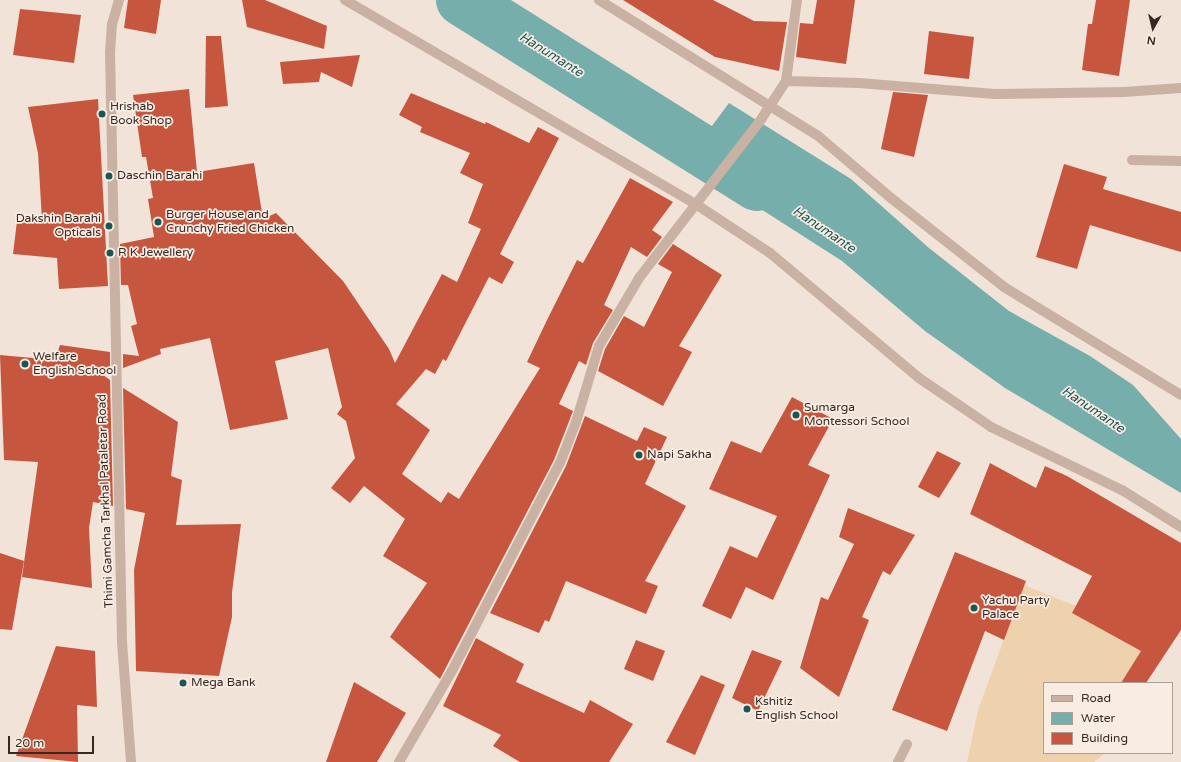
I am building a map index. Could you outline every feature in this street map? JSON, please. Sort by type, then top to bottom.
[{"type":"street","name":"Thimi Gamcha Tarkhal Pataletar Road","points":[[119,0],[112,24],[110,60],[122,634],[131,762]]},
{"type":"street","points":[[345,0],[694,204],[770,253],[919,378],[991,427],[1122,490],[1181,527]]},
{"type":"street","points":[[599,0],[770,103],[817,134],[891,198],[1004,287],[1181,395]]},
{"type":"street","points":[[399,762],[452,671],[560,463],[576,422],[599,346],[639,278],[694,204],[710,186],[762,118],[770,103],[786,81],[797,0]]},
{"type":"street","points":[[786,81],[859,83],[995,94],[1124,92],[1181,88]]},
{"type":"street","points":[[1132,160],[1181,161]]},
{"type":"street","points":[[898,762],[907,744]]},
{"type":"sand","points":[[1024,585],[1076,606],[1073,613],[1119,639],[1143,648],[1144,682],[1043,682],[1043,754],[1104,754],[1094,762],[967,762],[978,710]]},
{"type":"water","points":[[729,103],[851,179],[929,248],[1009,311],[1090,356],[1133,385],[1181,439],[1181,493],[1005,388],[925,331],[842,261],[686,161]]},
{"type":"building","points":[[128,0],[161,0],[156,34],[124,28]]},
{"type":"building","points":[[242,0],[265,0],[327,26],[324,49],[247,27]]},
{"type":"building","points":[[623,0],[713,0],[754,21],[787,22],[779,71],[715,57]]},
{"type":"building","points":[[817,0],[855,0],[846,64],[796,57],[800,23],[813,24]]},
{"type":"building","points":[[1096,0],[1130,0],[1119,76],[1082,70],[1088,24],[1092,24]]},
{"type":"building","points":[[20,9],[81,15],[74,63],[13,55]]},
{"type":"building","points":[[929,31],[974,37],[969,79],[924,74]]},
{"type":"building","points":[[206,36],[221,36],[228,106],[205,108]]},
{"type":"building","points":[[360,55],[352,87],[321,72],[319,82],[283,84],[280,62]]},
{"type":"building","points":[[189,89],[197,172],[254,163],[263,219],[276,213],[343,281],[389,349],[395,363],[442,274],[457,282],[481,229],[468,223],[483,184],[460,173],[470,153],[420,132],[422,127],[399,115],[411,93],[485,124],[486,122],[529,143],[538,127],[559,138],[500,254],[514,262],[502,284],[489,277],[446,361],[443,359],[435,374],[426,369],[396,404],[430,430],[402,474],[441,503],[448,492],[459,499],[540,368],[527,362],[577,260],[583,263],[630,178],[673,202],[652,230],[662,237],[647,257],[631,247],[604,305],[613,310],[593,343],[586,365],[579,361],[559,404],[573,411],[554,460],[440,679],[390,637],[427,583],[383,556],[405,519],[364,486],[350,503],[331,488],[355,458],[346,421],[337,414],[342,407],[328,348],[275,361],[288,419],[230,430],[210,338],[160,349],[161,354],[123,368],[123,354],[139,356],[131,326],[137,324],[128,285],[121,285],[120,244],[154,237],[148,199],[153,198],[146,157],[142,157],[133,95]]},
{"type":"building","points":[[893,92],[928,95],[914,157],[881,149]]},
{"type":"building","points":[[98,99],[108,286],[59,289],[57,258],[13,254],[17,221],[42,220],[38,153],[28,107]]},
{"type":"building","points":[[1064,164],[1107,177],[1103,189],[1181,212],[1181,252],[1090,225],[1077,269],[1036,257]]},
{"type":"building","points":[[673,244],[722,275],[679,346],[692,352],[663,406],[598,371],[605,349],[624,316],[644,327],[672,272],[658,264]]},
{"type":"building","points":[[60,345],[110,352],[110,373],[103,375],[110,380],[113,506],[93,502],[89,528],[92,588],[22,577],[38,462],[4,460],[0,355],[55,360]]},
{"type":"building","points":[[123,388],[178,422],[171,476],[182,480],[176,525],[241,524],[232,592],[232,617],[219,676],[136,671],[134,570],[145,513],[126,509]]},
{"type":"building","points":[[792,397],[833,419],[808,465],[830,475],[773,600],[746,587],[731,619],[702,606],[730,546],[757,558],[777,516],[709,489],[731,441],[761,453]]},
{"type":"building","points":[[585,416],[637,441],[644,427],[667,437],[645,484],[686,506],[645,581],[658,586],[646,614],[566,581],[549,622],[545,620],[539,633],[490,613],[566,466]]},
{"type":"building","points":[[937,451],[961,463],[939,498],[918,487]]},
{"type":"building","points":[[990,463],[1036,488],[1045,466],[1067,476],[1181,543],[1181,630],[1147,682],[1122,682],[1141,651],[1072,613],[1092,576],[970,514]]},
{"type":"building","points":[[848,508],[915,535],[890,575],[883,571],[862,617],[869,620],[839,697],[800,668],[821,597],[828,600],[854,544],[839,537]]},
{"type":"building","name":"Yachu Party Palace","points":[[955,552],[1026,581],[1004,640],[985,631],[947,731],[892,710]]},
{"type":"building","points":[[0,553],[24,561],[12,630],[0,629]]},
{"type":"building","points":[[476,638],[524,664],[516,682],[584,713],[590,700],[633,724],[609,762],[520,762],[493,746],[501,735],[443,706]]},
{"type":"building","points":[[636,640],[665,651],[653,681],[624,669]]},
{"type":"building","points":[[56,646],[95,651],[97,707],[77,705],[78,762],[16,756]]},
{"type":"building","points":[[752,650],[782,661],[758,711],[732,698]]},
{"type":"building","points":[[701,675],[725,685],[695,755],[666,742]]},
{"type":"building","points":[[354,682],[406,713],[377,762],[326,762]]},
{"type":"waterway","name":"Hanumante","points":[[462,0],[757,185]]},
{"type":"place","name":"Hrishab Book Shop","points":[[102,114]]},
{"type":"place","name":"Daschin Barahi","points":[[109,176]]},
{"type":"place","name":"Burger House and Crunchy Fried Chicken","points":[[158,222]]},
{"type":"place","name":"Dakshin Barahi Opticals","points":[[109,226]]},
{"type":"place","name":"R K Jewellery","points":[[110,253]]},
{"type":"place","name":"Welfare English School","points":[[25,364]]},
{"type":"place","name":"Sumarga Montessori School","points":[[796,415]]},
{"type":"place","name":"Napi Sakha","points":[[639,455]]},
{"type":"place","name":"Yachu Party Palace","points":[[974,608]]},
{"type":"place","name":"Mega Bank","points":[[183,683]]},
{"type":"place","name":"Kshitiz English School","points":[[747,709]]}]
